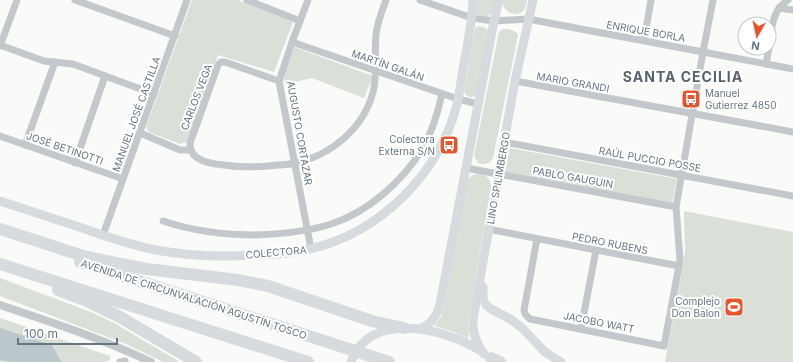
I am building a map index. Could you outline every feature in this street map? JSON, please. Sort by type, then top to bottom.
[{"type":"highway","points":[[0,229],[80,255],[113,263],[147,269],[238,280],[268,286],[372,321],[404,328]]},
{"type":"highway","name":"AVENIDA DE CIRCUNVALACIÓN AGUSTÍN TOSCO","points":[[0,237],[389,362]]},
{"type":"highway","points":[[0,264],[308,362]]},
{"type":"highway","points":[[0,271],[58,290],[98,306],[131,323],[196,362]]},
{"type":"main road","name":"COLECTORA","points":[[0,200],[103,236],[156,250],[177,253],[218,256],[283,254],[311,249],[338,240],[362,229],[384,214],[403,198],[422,176],[438,152],[456,109],[472,18],[473,0]]},
{"type":"main road","points":[[419,329],[423,328],[430,322],[438,310],[499,0]]},
{"type":"main road","name":"LINO SPILIMBERGO","points":[[492,359],[479,348],[473,334],[473,327],[488,229],[515,81],[533,0]]},
{"type":"main road","points":[[484,258],[483,299],[486,305],[491,310],[512,320],[545,352],[561,362]]},
{"type":"main road","points":[[351,362],[358,349],[370,337],[383,331],[404,328],[419,329],[450,337],[471,346],[492,359]]},
{"type":"street","points":[[17,0],[0,46],[44,61],[73,64],[154,94]]},
{"type":"street","points":[[75,0],[174,36]]},
{"type":"street","name":"MANUEL JOSÉ CASTILLA","points":[[103,236],[187,0]]},
{"type":"street","points":[[247,0],[300,21]]},
{"type":"street","name":"AUGUSTO CORTAZAR","points":[[308,0],[292,42],[280,81],[311,249]]},
{"type":"street","points":[[140,133],[180,150],[190,150],[195,156],[202,160],[227,166],[256,167],[295,163],[311,158],[328,150],[350,132],[361,120],[367,109],[373,93],[376,71],[376,35],[379,20],[386,0]]},
{"type":"street","name":"ENRIQUE BORLA","points":[[420,0],[472,18],[494,21],[528,19],[644,40],[793,70]]},
{"type":"street","points":[[644,40],[651,0]]},
{"type":"street","points":[[679,266],[680,260],[676,206],[713,0]]},
{"type":"street","points":[[775,16],[780,8],[788,0]]},
{"type":"street","points":[[780,8],[793,10]]},
{"type":"street","name":"MARTÍN GALÁN","points":[[292,42],[442,94],[478,104]]},
{"type":"street","points":[[766,64],[767,56]]},
{"type":"street","points":[[25,145],[55,62]]},
{"type":"street","name":"CARLOS VEGA","points":[[190,150],[190,143],[218,65],[221,62],[225,62],[280,81]]},
{"type":"street","points":[[75,162],[105,76]]},
{"type":"street","name":"MARIO GRANDI","points":[[515,81],[793,132]]},
{"type":"street","points":[[163,221],[176,226],[200,231],[245,235],[273,234],[308,230],[327,226],[347,218],[385,193],[412,164],[423,147],[431,130],[442,94]]},
{"type":"street","name":"JOSÉ BETINOTTI","points":[[0,136],[123,180]]},
{"type":"street","name":"RAÚL PUCCIO POSSE","points":[[504,142],[793,196]]},
{"type":"street","name":"PABLO GAUGUIN","points":[[466,168],[676,206]]},
{"type":"street","name":"PEDRO RUBENS","points":[[488,229],[679,266]]},
{"type":"street","name":"JACOBO WATT","points":[[537,239],[524,310],[525,314],[530,319],[664,346],[679,266]]},
{"type":"street","points":[[581,329],[596,250]]},
{"type":"street","points":[[0,305],[86,334],[151,362]]},
{"type":"shaded area","points":[[192,0],[238,0],[293,22],[274,72],[218,55],[187,142],[180,144],[149,132],[146,127]]},
{"type":"shaded area","points":[[475,0],[496,0],[492,13],[487,17],[476,14]]},
{"type":"shaded area","points":[[503,0],[527,0],[526,6],[521,13],[513,14],[504,7]]},
{"type":"shaded area","points":[[479,26],[486,28],[488,31],[476,95],[471,97],[464,92],[475,28]]},
{"type":"shaded area","points":[[502,29],[509,29],[516,32],[518,35],[493,158],[488,163],[480,164],[474,156],[499,32]]},
{"type":"shaded area","points":[[294,47],[373,76],[364,98],[312,78],[285,84],[283,76]]},
{"type":"shaded area","points":[[510,148],[677,179],[672,203],[505,172]]},
{"type":"shaded area","points":[[477,174],[487,177],[490,181],[491,187],[468,321],[469,334],[467,338],[434,326],[441,317],[444,307],[467,183],[471,177]]},
{"type":"shaded area","name":"Complejo Don Balon","points":[[684,211],[793,232],[793,362],[665,362],[685,253]]},
{"type":"shaded area","points":[[0,278],[91,312],[114,323],[180,362],[163,362],[126,344],[0,296]]},
{"type":"shaded area","points":[[0,318],[110,356],[110,360],[105,362],[0,362]]},
{"type":"shaded area","points":[[0,328],[52,345],[61,362],[12,362],[0,360]]},
{"type":"place","name":"Manuel Gutierrez 4850","points":[[691,99]]},
{"type":"place","name":"Colectora Externa S/N","points":[[449,145]]},
{"type":"place","name":"Complejo Don Balon","points":[[734,307]]},
{"type":"district","name":"SANTA CECILIA","points":[[683,76]]}]
